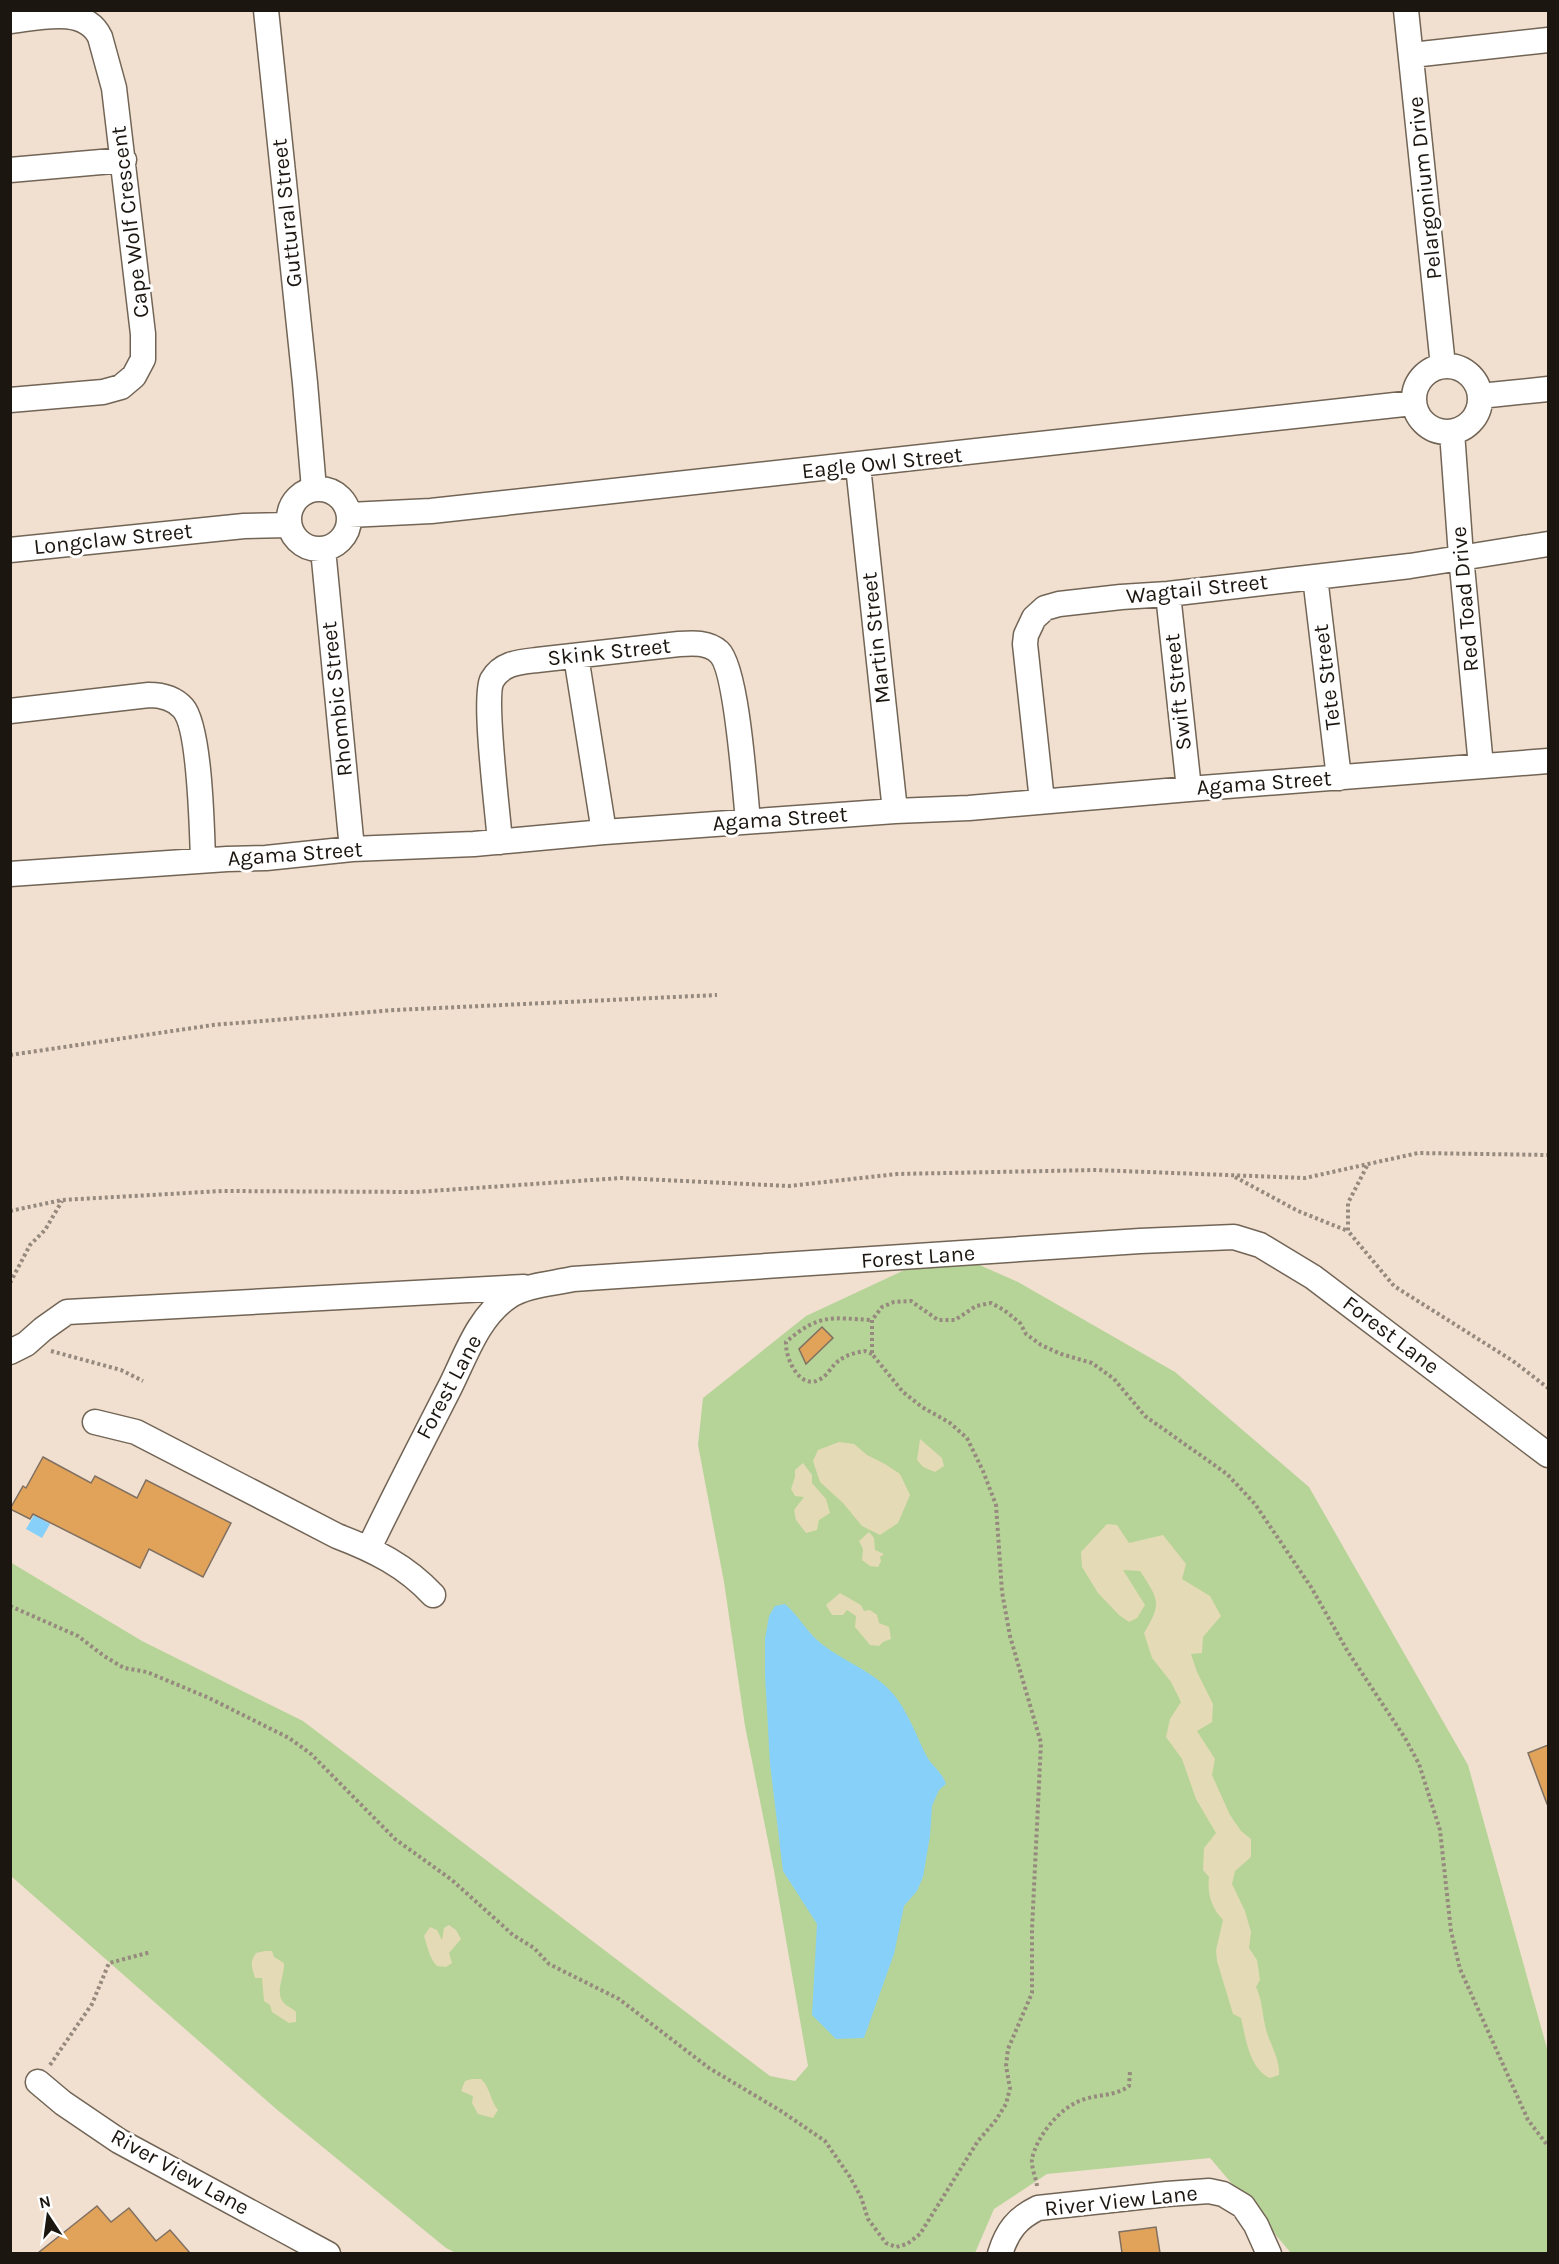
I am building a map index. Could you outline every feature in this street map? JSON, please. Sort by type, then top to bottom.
[{"type":"street","name":"Guttural Street","points":[[266,10],[314,489]]},
{"type":"street","name":"Pelargonium Drive","points":[[1406,10],[1443,366]]},
{"type":"street","name":"Cape Wolf Crescent","points":[[10,21],[63,16],[84,21],[98,32],[114,88],[143,334],[143,359],[134,376],[122,387],[103,392],[10,399]]},
{"type":"street","points":[[1412,55],[1548,40]]},
{"type":"street","points":[[10,170],[124,160]]},
{"type":"street","points":[[1443,366],[1460,369],[1474,380],[1480,396],[1479,408],[1473,420],[1464,428],[1452,432],[1434,430],[1420,420],[1413,403],[1414,390],[1420,379],[1430,370],[1443,366]]},
{"type":"street","points":[[1480,396],[1548,389]]},
{"type":"street","name":"Eagle Owl Street","points":[[349,515],[431,511],[858,466],[1413,403]]},
{"type":"street","name":"Red Toad Drive","points":[[1452,432],[1481,766]]},
{"type":"street","name":"Martin Street","points":[[858,466],[895,811]]},
{"type":"street","points":[[314,489],[327,489],[337,494],[344,502],[349,515],[348,529],[338,542],[323,549],[306,547],[295,538],[288,525],[290,507],[301,494],[314,489]]},
{"type":"street","name":"Longclaw Street","points":[[10,550],[216,529],[288,525]]},
{"type":"street","name":"Wagtail Street","points":[[1042,801],[1025,644],[1026,634],[1034,618],[1045,608],[1059,604],[1410,566],[1461,556],[1548,544]]},
{"type":"street","name":"Rhombic Street","points":[[323,549],[352,849]]},
{"type":"street","name":"Tete Street","points":[[1315,577],[1339,778]]},
{"type":"street","name":"Swift Street","points":[[1168,594],[1188,789]]},
{"type":"street","name":"Skink Street","points":[[500,842],[489,708],[491,681],[505,667],[514,663],[688,644],[702,644],[718,651],[725,660],[732,685],[748,822]]},
{"type":"street","points":[[576,656],[604,832]]},
{"type":"street","points":[[10,711],[149,695],[167,698],[182,707],[187,714],[196,756],[203,860]]},
{"type":"street","name":"Agama Street","points":[[10,874],[203,860],[284,857],[352,849],[500,842],[604,832],[895,811],[969,808],[1548,761]]},
{"type":"street","name":"Forest Lane","points":[[369,1548],[415,1453],[482,1325],[506,1298],[522,1290],[573,1280],[1140,1241],[1234,1237],[1260,1245],[1306,1272],[1369,1317],[1548,1455]]},
{"type":"street","points":[[18,1348],[67,1312],[538,1286]]},
{"type":"street","points":[[95,1422],[136,1432],[337,1536],[369,1548],[404,1568],[434,1595]]},
{"type":"street","name":"River View Lane","points":[[38,2082],[63,2103],[119,2141],[328,2253]]},
{"type":"street","name":"River View Lane","points":[[1000,2253],[1011,2228],[1027,2213],[1038,2208],[1167,2193],[1209,2191],[1222,2194],[1243,2206],[1256,2225],[1269,2253]]},
{"type":"path","points":[[10,1055],[213,1025],[395,1010],[717,996]]},
{"type":"path","points":[[10,1211],[62,1200],[222,1191],[416,1192],[621,1178],[789,1186],[897,1174],[1095,1170],[1305,1178],[1418,1153],[1548,1155]]},
{"type":"path","points":[[1348,1231],[1348,1203],[1368,1165]]},
{"type":"path","points":[[1232,1176],[1298,1211],[1348,1231],[1394,1286],[1513,1361],[1548,1388]]},
{"type":"path","points":[[10,1283],[30,1245],[45,1230],[62,1200]]},
{"type":"path","points":[[872,1354],[872,1320],[882,1307],[894,1302],[911,1301],[938,1320],[955,1320],[976,1306],[991,1303],[1020,1323],[1026,1334],[1041,1345],[1061,1354],[1092,1363],[1114,1379],[1145,1416],[1227,1474],[1255,1504],[1305,1578],[1348,1652],[1405,1738],[1419,1764],[1440,1830],[1450,1931],[1460,1969],[1528,2120],[1548,2146]]},
{"type":"path","points":[[10,1606],[78,1636],[124,1668],[147,1672],[209,1698],[289,1738],[310,1754],[395,1839],[452,1880],[513,1935],[534,1948],[549,1964],[619,1999],[709,2068],[782,2111],[825,2141],[850,2177],[877,2233],[886,2243],[896,2247],[906,2244],[920,2234],[978,2141],[1006,2104],[1010,2088],[1006,2066],[1008,2049],[1018,2021],[1026,2012],[1032,1993],[1032,1929],[1041,1743],[1010,1636],[1002,1592],[996,1505],[967,1438],[903,1392],[872,1354],[865,1351],[844,1357],[821,1379],[811,1381],[803,1378],[793,1369],[786,1352],[786,1342],[810,1324],[829,1318],[872,1320]]},
{"type":"path","points":[[18,1348],[121,1370],[143,1381]]},
{"type":"path","points":[[38,2082],[92,2004],[109,1963],[151,1952]]},
{"type":"path","points":[[1038,2208],[1032,2161],[1039,2140],[1060,2114],[1073,2103],[1087,2098],[1120,2093],[1129,2086],[1130,2071]]},
{"type":"green space","points":[[975,1263],[1018,1282],[1175,1372],[1309,1487],[1468,1765],[1548,2052],[1548,2253],[1291,2253],[1210,2158],[1047,2174],[994,2209],[975,2253],[456,2253],[446,2248],[275,2108],[11,1876],[10,1562],[142,1641],[303,1721],[770,2076],[795,2081],[808,2066],[774,1871],[745,1726],[724,1582],[698,1445],[703,1398],[806,1316],[911,1267]]},
{"type":"sand","points":[[920,1439],[942,1458],[944,1466],[935,1472],[923,1467],[917,1460]]},
{"type":"sand","points":[[839,1442],[854,1444],[867,1455],[900,1474],[910,1495],[898,1523],[880,1535],[862,1526],[843,1503],[820,1482],[813,1461],[818,1450]]},
{"type":"sand","points":[[803,1463],[812,1475],[812,1483],[826,1499],[830,1513],[819,1520],[817,1530],[806,1533],[796,1520],[794,1510],[804,1497],[795,1496],[791,1489],[795,1470]]},
{"type":"sand","points":[[1107,1524],[1117,1525],[1129,1543],[1163,1535],[1186,1564],[1182,1579],[1210,1596],[1221,1616],[1203,1637],[1202,1653],[1191,1654],[1213,1704],[1212,1722],[1197,1731],[1215,1759],[1212,1775],[1230,1815],[1241,1831],[1251,1839],[1251,1857],[1235,1871],[1232,1884],[1245,1911],[1251,1932],[1249,1948],[1257,1960],[1260,1980],[1256,1987],[1267,2031],[1278,2062],[1279,2075],[1270,2078],[1257,2067],[1253,2060],[1241,2018],[1233,2014],[1217,1961],[1216,1950],[1223,1920],[1211,1901],[1209,1877],[1203,1870],[1204,1848],[1216,1833],[1196,1799],[1182,1759],[1166,1737],[1170,1719],[1181,1702],[1171,1682],[1152,1658],[1144,1633],[1156,1608],[1154,1595],[1140,1571],[1123,1570],[1145,1605],[1137,1618],[1129,1622],[1098,1593],[1082,1567],[1081,1552]]},
{"type":"sand","points":[[869,1532],[874,1538],[875,1550],[884,1554],[880,1557],[878,1567],[870,1566],[862,1560],[863,1549],[859,1541]]},
{"type":"sand","points":[[840,1593],[861,1605],[864,1611],[870,1610],[877,1615],[879,1623],[889,1627],[891,1639],[879,1646],[870,1645],[855,1627],[856,1616],[847,1610],[843,1615],[832,1615],[826,1605]]},
{"type":"sand","points":[[449,1925],[456,1930],[461,1939],[449,1953],[452,1963],[446,1967],[437,1966],[424,1936],[430,1927],[437,1930],[442,1940],[444,1928]]},
{"type":"sand","points":[[272,1951],[274,1957],[284,1963],[280,1989],[281,1999],[296,2012],[296,2022],[289,2023],[272,2012],[270,2005],[264,2001],[262,1978],[255,1978],[252,1960],[256,1953]]},
{"type":"sand","points":[[481,2079],[486,2086],[498,2110],[493,2118],[478,2114],[472,2103],[473,2096],[461,2091],[465,2081]]},
{"type":"water","points":[[34,1515],[50,1524],[42,1538],[26,1529]]},
{"type":"water","points":[[785,1604],[823,1645],[868,1673],[896,1697],[927,1757],[942,1775],[946,1784],[939,1790],[932,1806],[923,1877],[917,1891],[904,1906],[894,1954],[864,2038],[836,2039],[812,2015],[817,1924],[783,1871],[770,1764],[765,1639],[769,1616],[775,1606]]},
{"type":"building","points":[[822,1327],[833,1338],[806,1364],[799,1349]]},
{"type":"building","points":[[43,1457],[91,1483],[95,1476],[137,1498],[146,1480],[231,1523],[203,1577],[149,1549],[140,1568],[33,1514],[30,1519],[10,1509],[23,1486],[26,1488]]},
{"type":"building","points":[[1548,1745],[1548,1804],[1547,1804],[1528,1753]]},
{"type":"building","points":[[97,2206],[111,2222],[129,2208],[156,2241],[170,2230],[190,2253],[38,2253]]},
{"type":"building","points":[[1156,2227],[1160,2253],[1122,2253],[1119,2232]]}]
